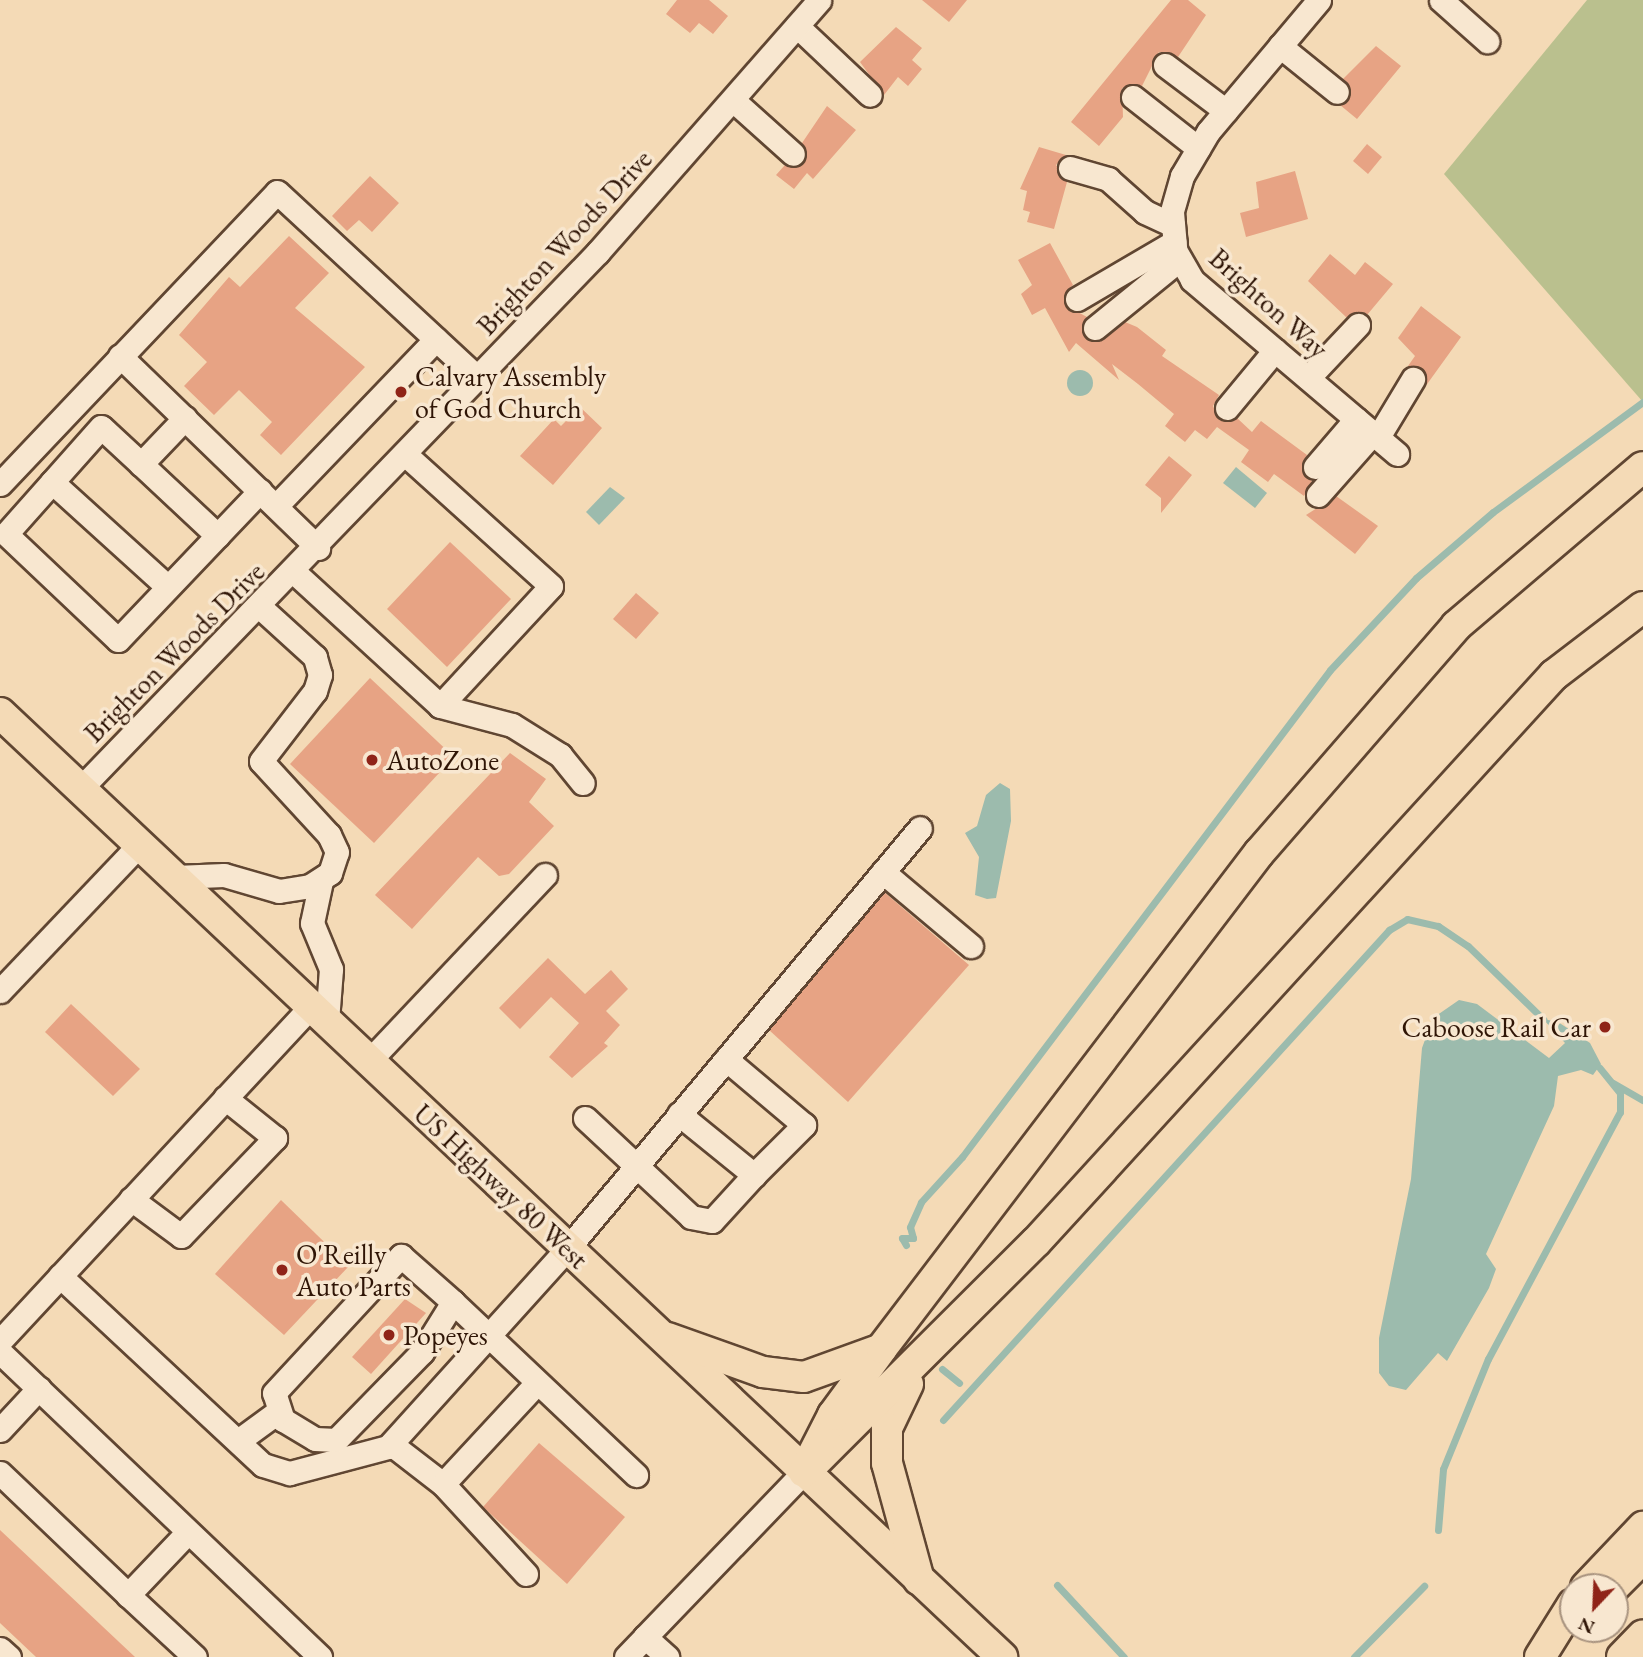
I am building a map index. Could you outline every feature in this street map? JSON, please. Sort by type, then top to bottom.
[{"type":"main road","points":[[804,1472],[833,1415],[881,1348],[1259,853],[1456,625],[1643,467]]},
{"type":"main road","points":[[804,1472],[920,1364],[1554,674],[1643,607]]},
{"type":"main road","name":"US Highway 80 West","points":[[0,713],[1002,1657]]},
{"type":"main road","points":[[658,1334],[762,1372],[804,1377],[835,1371],[881,1348]]},
{"type":"main road","points":[[919,1580],[889,1478],[886,1444],[891,1413],[920,1364]]},
{"type":"main road","points":[[1599,1573],[1643,1527]]},
{"type":"main road","points":[[1628,1573],[1643,1558]]},
{"type":"main road","points":[[1540,1657],[1559,1626]]},
{"type":"main road","points":[[1622,1657],[1643,1635]]},
{"type":"main road","points":[[1545,1657],[1559,1643]]},
{"type":"street","name":"Brighton Woods Drive","points":[[81,788],[407,456],[733,102],[819,0]]},
{"type":"street","points":[[1096,328],[1176,242],[1182,176],[1198,148],[1319,0]]},
{"type":"street","points":[[1445,1],[1487,41]]},
{"type":"street","points":[[797,26],[870,95]]},
{"type":"street","points":[[1280,46],[1337,92]]},
{"type":"street","points":[[1165,65],[1226,111]]},
{"type":"street","points":[[1133,97],[1198,148]]},
{"type":"street","points":[[733,102],[793,154]]},
{"type":"street","points":[[1070,168],[1108,179],[1176,242]]},
{"type":"street","points":[[0,484],[277,192],[479,379]]},
{"type":"street","points":[[1077,299],[1176,242]]},
{"type":"street","name":"Brighton Way","points":[[1176,242],[1192,280],[1396,454]]},
{"type":"street","points":[[1308,378],[1358,325]]},
{"type":"street","points":[[218,536],[101,427],[6,534],[118,640],[218,536],[268,499],[436,339]]},
{"type":"street","points":[[1227,408],[1275,350]]},
{"type":"street","points":[[120,356],[318,548]]},
{"type":"street","points":[[1318,495],[1413,379]]},
{"type":"street","points":[[141,464],[185,418]]},
{"type":"street","points":[[1315,467],[1369,430]]},
{"type":"street","points":[[407,456],[551,586],[440,706]]},
{"type":"street","points":[[52,482],[168,587]]},
{"type":"street","points":[[294,572],[440,706],[512,725],[560,755],[583,783]]},
{"type":"street","points":[[0,1341],[225,1098],[319,1014],[331,969],[312,923],[321,881],[337,852],[328,835],[261,761],[315,691],[320,675],[314,657],[260,607]]},
{"type":"street","points":[[60,1276],[263,1465],[290,1473],[391,1444],[567,1249],[920,828]]},
{"type":"street","points":[[0,991],[140,844]]},
{"type":"street","points":[[883,872],[971,946]]},
{"type":"street","points":[[175,877],[224,875],[279,891],[321,881]]},
{"type":"street","points":[[369,1061],[545,875]]},
{"type":"street","points":[[585,1118],[676,1208],[712,1221],[804,1125],[726,1059]]},
{"type":"street","points":[[131,1199],[181,1236],[275,1138],[225,1098]]},
{"type":"street","points":[[679,1114],[754,1175]]},
{"type":"street","points":[[453,1302],[422,1352],[336,1440],[296,1431],[279,1411],[274,1393],[401,1256],[453,1302],[636,1475]]},
{"type":"street","points":[[0,1352],[320,1657]]},
{"type":"street","points":[[443,1484],[537,1383]]},
{"type":"street","points":[[0,1430],[39,1388]]},
{"type":"street","points":[[238,1441],[279,1411]]},
{"type":"street","points":[[391,1444],[443,1484],[526,1574]]},
{"type":"street","points":[[626,1657],[804,1472]]},
{"type":"street","points":[[0,1473],[195,1657]]},
{"type":"street","points":[[128,1595],[187,1533]]},
{"type":"street","points":[[645,1637],[667,1657]]},
{"type":"street","points":[[0,1649],[9,1657]]},
{"type":"green space","points":[[1587,0],[1643,0],[1643,402],[1444,174]]},
{"type":"shaded area","points":[[1080,370],[1089,374],[1093,383],[1089,392],[1080,396],[1071,392],[1067,383],[1071,374]]},
{"type":"shaded area","points":[[1236,467],[1267,493],[1255,508],[1223,483]]},
{"type":"shaded area","points":[[610,487],[625,498],[599,525],[586,512]]},
{"type":"shaded area","points":[[1000,783],[1010,789],[1011,821],[996,898],[987,899],[975,895],[979,857],[965,833],[977,826],[986,795]]},
{"type":"shaded area","points":[[1459,1000],[1477,1004],[1549,1058],[1565,1043],[1543,1019],[1558,1022],[1590,1043],[1601,1064],[1593,1075],[1581,1070],[1558,1076],[1554,1106],[1486,1254],[1496,1269],[1489,1288],[1447,1361],[1438,1353],[1406,1390],[1389,1386],[1379,1373],[1379,1338],[1411,1179],[1422,1048],[1433,1018]]},
{"type":"building","points":[[677,0],[709,0],[728,16],[713,34],[699,23],[690,33],[666,14]]},
{"type":"building","points":[[922,0],[967,0],[949,22]]},
{"type":"building","points":[[1171,0],[1188,0],[1206,15],[1178,57],[1159,52],[1142,86],[1122,88],[1123,117],[1099,146],[1071,122]]},
{"type":"building","points":[[896,27],[922,48],[912,60],[922,69],[908,86],[898,77],[884,95],[860,62]]},
{"type":"building","points":[[1376,46],[1401,66],[1357,119],[1340,105],[1351,93],[1343,79]]},
{"type":"building","points":[[827,106],[856,130],[813,179],[807,173],[794,189],[776,175],[785,165],[804,163],[802,143]]},
{"type":"building","points":[[1367,144],[1382,157],[1368,174],[1353,161]]},
{"type":"building","points":[[1039,147],[1066,155],[1056,165],[1067,182],[1054,229],[1027,222],[1030,212],[1023,210],[1027,191],[1020,189]]},
{"type":"building","points":[[1295,171],[1308,219],[1246,237],[1240,213],[1259,208],[1256,182]]},
{"type":"building","points":[[370,176],[399,203],[372,232],[359,220],[347,231],[332,216]]},
{"type":"building","points":[[289,236],[329,273],[295,308],[365,367],[281,455],[260,435],[272,422],[239,390],[214,415],[184,386],[207,362],[179,335],[229,277],[240,287]]},
{"type":"building","points":[[1050,243],[1073,285],[1065,293],[1065,305],[1087,317],[1085,337],[1098,342],[1125,322],[1137,327],[1166,350],[1162,356],[1219,395],[1213,406],[1219,419],[1237,418],[1252,432],[1261,421],[1307,455],[1302,471],[1312,481],[1304,496],[1274,474],[1268,482],[1241,462],[1249,450],[1217,427],[1207,439],[1195,430],[1185,442],[1165,426],[1174,414],[1138,384],[1112,364],[1119,380],[1076,343],[1069,352],[1045,308],[1032,315],[1021,294],[1032,285],[1018,260]]},
{"type":"building","points":[[1330,254],[1355,275],[1365,262],[1393,284],[1367,315],[1346,317],[1308,281]]},
{"type":"building","points":[[1421,306],[1461,337],[1425,387],[1426,373],[1408,366],[1415,356],[1398,338]]},
{"type":"building","points":[[580,407],[602,428],[553,485],[520,456],[554,419],[561,426]]},
{"type":"building","points":[[1169,456],[1192,475],[1161,513],[1161,498],[1145,485]]},
{"type":"building","points":[[1336,496],[1378,526],[1355,554],[1306,515]]},
{"type":"building","points":[[450,542],[511,599],[447,667],[387,609]]},
{"type":"building","points":[[636,593],[659,613],[636,639],[613,619]]},
{"type":"building","name":"AutoZone","points":[[370,678],[454,757],[374,843],[290,764]]},
{"type":"building","points":[[510,753],[546,779],[529,802],[554,826],[509,874],[499,876],[478,857],[412,929],[375,895]]},
{"type":"building","points":[[884,892],[969,965],[848,1102],[769,1030]]},
{"type":"building","points":[[548,958],[585,994],[611,970],[628,989],[606,1011],[620,1025],[604,1043],[608,1046],[572,1078],[549,1057],[579,1023],[551,997],[520,1029],[499,1008]]},
{"type":"building","points":[[71,1004],[140,1069],[113,1096],[45,1032]]},
{"type":"building","name":"O'Reilly Auto Parts","points":[[281,1200],[349,1266],[284,1335],[215,1274]]},
{"type":"building","name":"Popeyes","points":[[405,1299],[426,1313],[371,1374],[352,1357]]},
{"type":"building","points":[[539,1443],[625,1517],[567,1584],[483,1507]]},
{"type":"building","points":[[0,1530],[135,1657],[36,1657],[0,1623]]},
{"type":"waterway","points":[[906,1245],[902,1238],[913,1238],[910,1227],[921,1202],[962,1157],[1330,670],[1416,578],[1493,512],[1643,402]]},
{"type":"waterway","points":[[943,1420],[1389,930],[1407,919],[1438,926],[1468,946],[1543,1019]]},
{"type":"waterway","points":[[1438,1530],[1443,1469],[1488,1359],[1620,1112],[1620,1093],[1599,1067]]},
{"type":"waterway","points":[[1613,1083],[1643,1100]]},
{"type":"waterway","points":[[942,1369],[959,1383]]},
{"type":"waterway","points":[[1057,1585],[1124,1657]]},
{"type":"waterway","points":[[1354,1657],[1424,1586]]},
{"type":"place","name":"Calvary Assembly of God Church","points":[[401,392]]},
{"type":"place","name":"AutoZone","points":[[372,760]]},
{"type":"place","name":"Caboose Rail Car","points":[[1605,1027]]},
{"type":"place","name":"O'Reilly Auto Parts","points":[[282,1270]]},
{"type":"place","name":"Popeyes","points":[[389,1335]]}]
